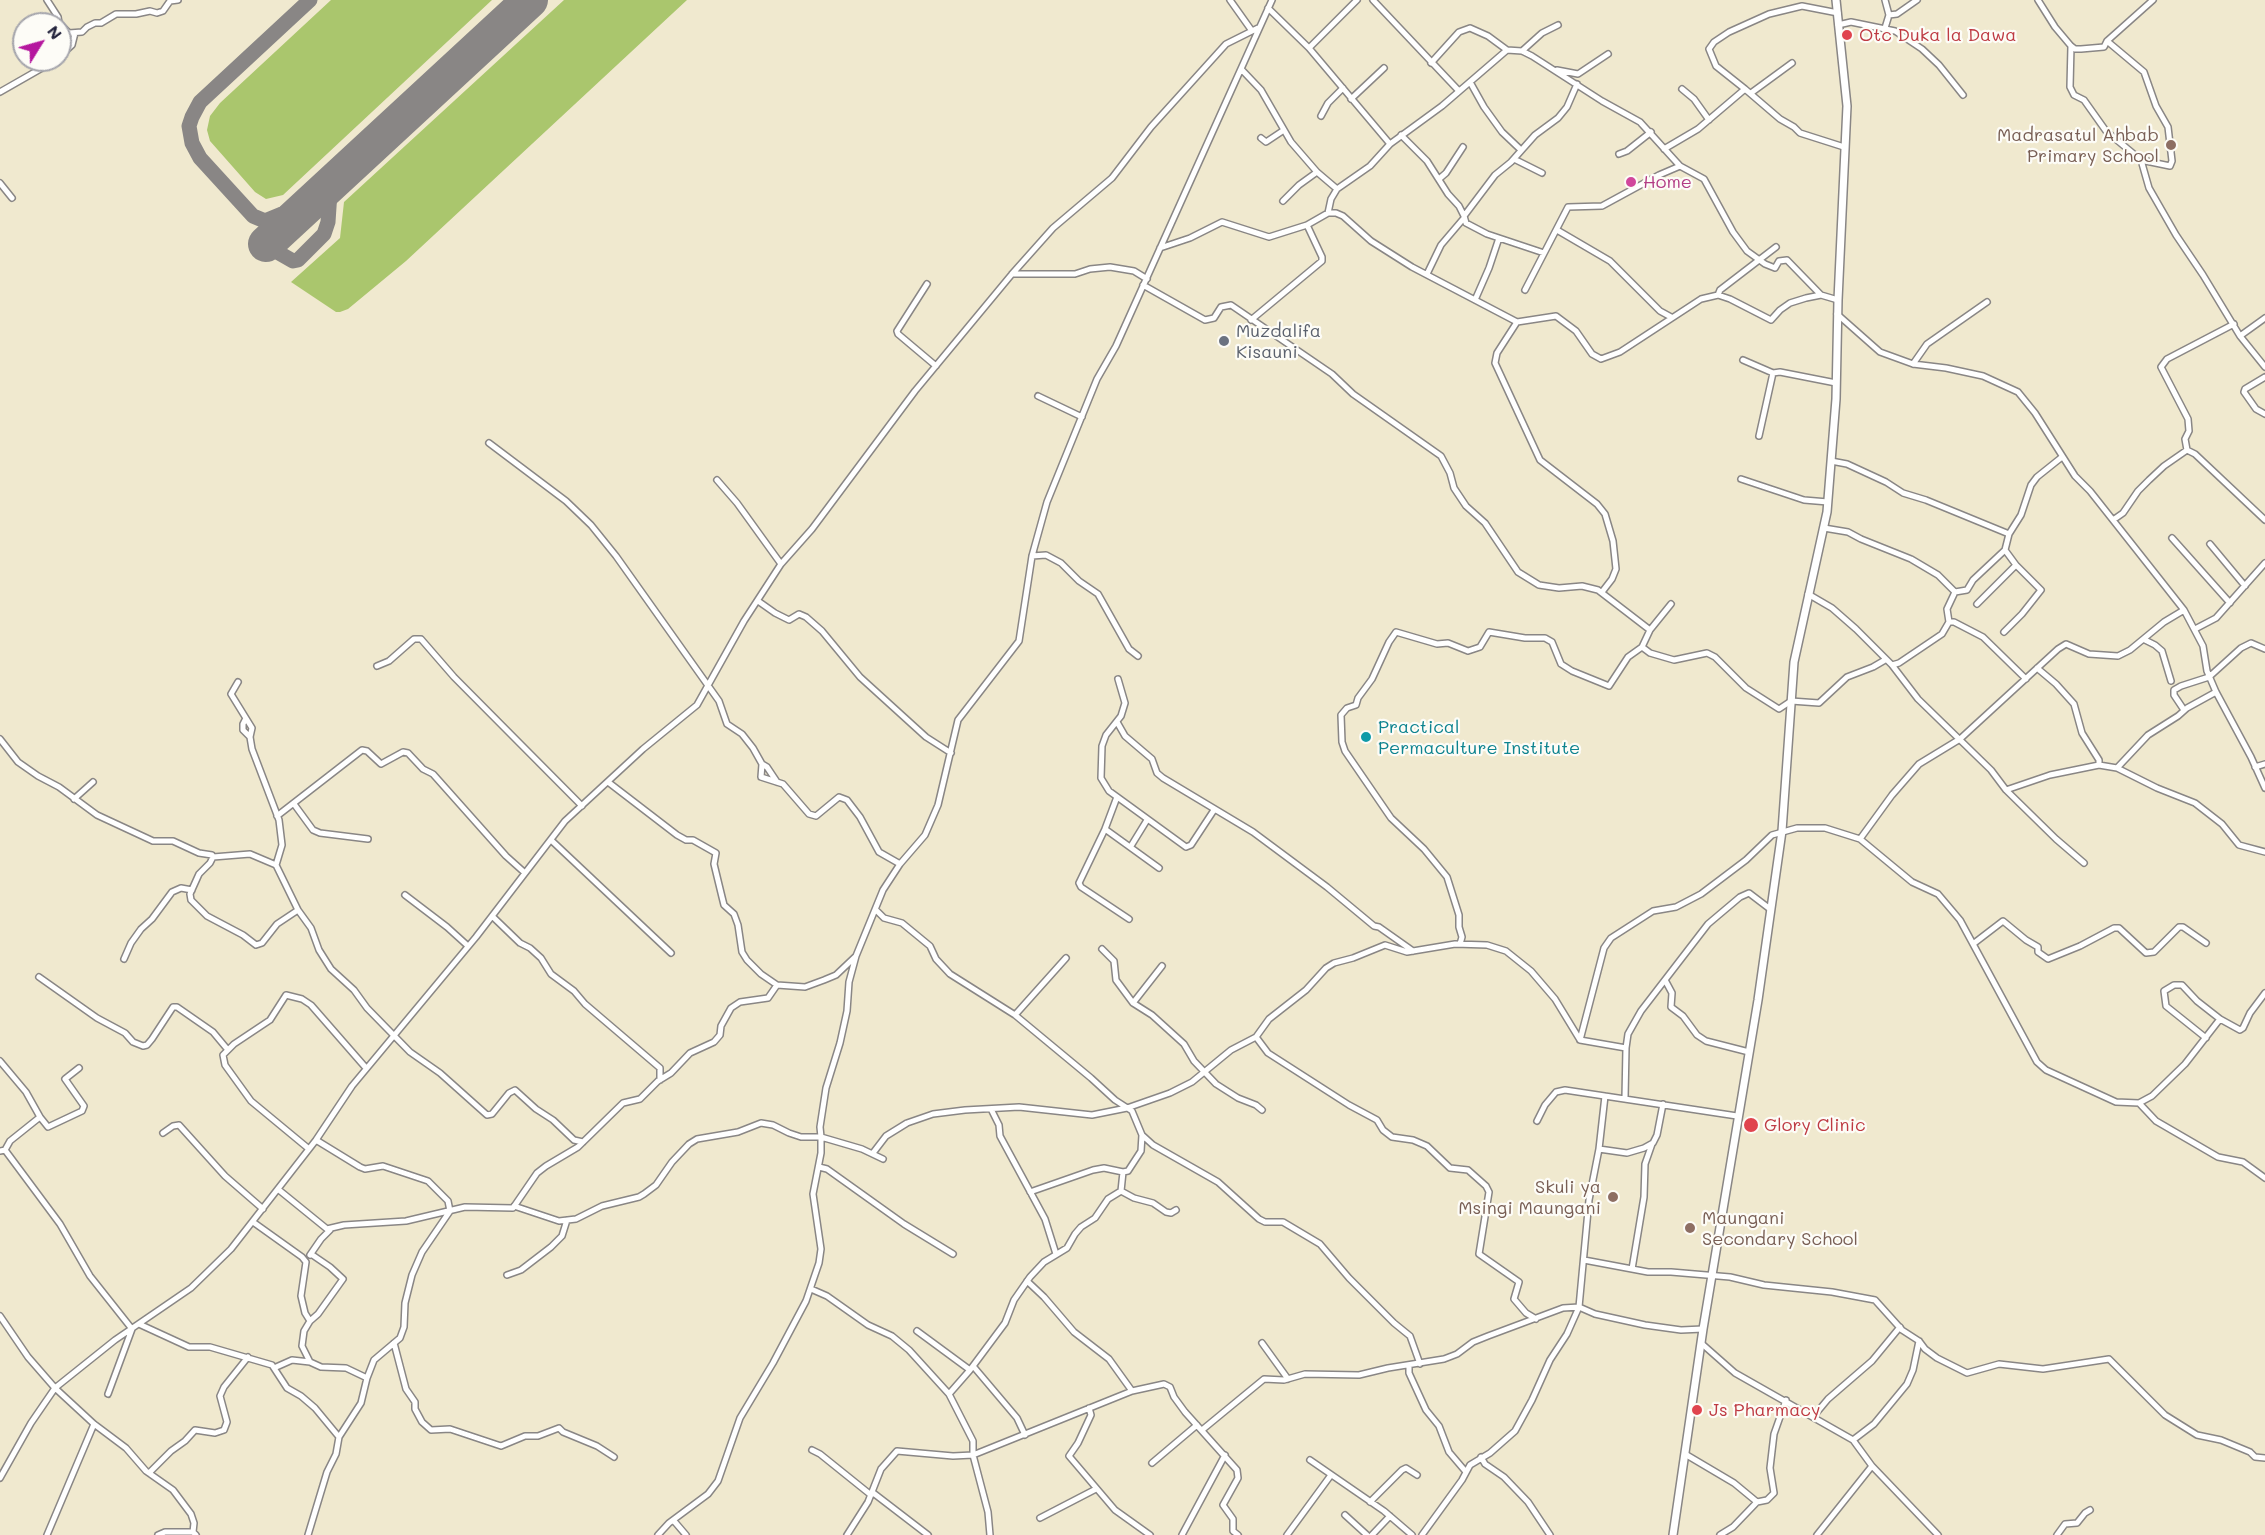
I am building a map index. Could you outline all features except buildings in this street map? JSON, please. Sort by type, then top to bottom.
[{"type":"main road","points":[[1673,1535],[1703,1329],[1749,1052],[1782,831],[1794,662],[1828,502],[1836,383],[1847,106],[1836,0]]},
{"type":"street","points":[[47,0],[58,17],[59,23],[69,33],[82,32],[95,23],[101,23],[116,14],[150,11],[158,13],[163,11],[170,1],[178,0]]},
{"type":"street","points":[[1230,0],[1255,29]]},
{"type":"street","points":[[658,1535],[708,1494],[718,1481],[740,1418],[773,1363],[811,1289],[821,1249],[813,1194],[819,1167],[820,1127],[826,1088],[847,1011],[849,982],[856,957],[883,890],[900,864],[925,835],[934,815],[958,720],[1019,641],[1032,556],[1047,502],[1097,379],[1116,346],[1147,279],[1242,70],[1255,29],[1272,0]]},
{"type":"street","points":[[1309,48],[1357,0]]},
{"type":"street","points":[[1373,0],[1459,91]]},
{"type":"street","points":[[1885,0],[1889,15],[1885,28]]},
{"type":"street","points":[[1889,15],[1897,14],[1917,0]]},
{"type":"street","points":[[2038,0],[2055,27],[2074,49],[2104,47],[2106,41],[2153,0]]},
{"type":"street","points":[[1838,13],[1802,6],[1769,14],[1729,32],[1714,42],[1709,49],[1716,66],[1780,119],[1800,133],[1844,147]]},
{"type":"street","points":[[1268,8],[1309,48],[1390,144]]},
{"type":"street","points":[[1838,25],[1851,22],[1895,31],[1922,49],[1939,65],[1963,95]]},
{"type":"street","points":[[1522,51],[1542,33],[1558,25]]},
{"type":"street","points":[[1431,63],[1459,32],[1470,28],[1488,36],[1507,50],[1522,51],[1555,70],[1602,101],[1640,122],[1680,166],[1704,179],[1733,232],[1747,251],[1775,268],[1779,261],[1787,260],[1821,295],[1838,300]]},
{"type":"street","points":[[0,1478],[31,1423],[55,1388],[115,1340],[191,1288],[231,1249],[279,1190],[366,1068],[468,946],[565,821],[696,705],[782,564],[812,529],[936,366],[1012,274],[1053,228],[1112,178],[1151,127],[1215,55],[1226,44],[1255,29]]},
{"type":"street","points":[[72,45],[75,33]]},
{"type":"street","points":[[2071,46],[2070,87],[2074,95],[2084,100],[2106,131],[2141,160],[2170,166],[2172,161],[2168,127],[2156,106],[2144,72],[2106,41]]},
{"type":"street","points":[[1328,213],[1331,199],[1337,189],[1370,166],[1390,144],[1459,91],[1507,50]]},
{"type":"street","points":[[1555,70],[1578,74],[1608,54]]},
{"type":"street","points":[[1751,93],[1792,63]]},
{"type":"street","points":[[1351,99],[1384,68]]},
{"type":"street","points":[[1242,70],[1261,90],[1290,142],[1317,172],[1337,189]]},
{"type":"street","points":[[0,92],[35,72]]},
{"type":"street","points":[[1470,82],[1502,132],[1521,150]]},
{"type":"street","points":[[1427,274],[1441,245],[1495,175],[1514,159],[1535,135],[1558,118],[1567,106],[1577,84]]},
{"type":"street","points":[[1321,116],[1328,103],[1343,88]]},
{"type":"street","points":[[1682,89],[1694,99],[1709,120]]},
{"type":"street","points":[[1664,149],[1698,129],[1745,89]]},
{"type":"street","points":[[1261,138],[1266,142],[1284,130]]},
{"type":"street","points":[[1620,154],[1651,132]]},
{"type":"street","points":[[1401,135],[1427,161],[1459,206],[1466,223],[1499,238],[1544,253]]},
{"type":"street","points":[[1439,179],[1446,173],[1463,147]]},
{"type":"street","points":[[1514,159],[1542,173]]},
{"type":"street","points":[[2141,160],[2149,188],[2176,235],[2240,336],[2265,367]]},
{"type":"street","points":[[1525,290],[1569,206],[1602,206],[1680,166]]},
{"type":"street","points":[[1283,201],[1317,172]]},
{"type":"street","points":[[0,183],[12,198]]},
{"type":"street","points":[[1160,248],[1190,238],[1222,222],[1269,237],[1307,225],[1328,213],[1336,213],[1343,216],[1371,241],[1412,267],[1517,322],[1556,316],[1576,331],[1592,354],[1601,359],[1620,352],[1701,299],[1718,295],[1730,298],[1771,320],[1779,310],[1790,303],[1821,295]]},
{"type":"street","points":[[1251,320],[1322,261],[1307,225]]},
{"type":"street","points":[[1557,230],[1610,261],[1660,311],[1671,317]]},
{"type":"street","points":[[1475,300],[1499,238]]},
{"type":"street","points":[[1718,295],[1720,290],[1776,247]]},
{"type":"street","points":[[1012,274],[1075,274],[1090,269],[1110,267],[1134,271],[1147,279]]},
{"type":"street","points":[[927,284],[897,331],[936,366]]},
{"type":"street","points":[[1143,285],[1205,320],[1214,318],[1221,307],[1227,304],[1332,374],[1361,400],[1441,456],[1466,506],[1485,523],[1518,572],[1527,580],[1539,585],[1559,588],[1582,586],[1602,592],[1650,630]]},
{"type":"street","points":[[1913,364],[1927,344],[1988,302]]},
{"type":"street","points":[[1837,314],[1880,352],[1913,364],[1983,376],[2018,392],[2035,413],[2075,476],[2090,491],[2184,610],[2203,646],[2209,676],[2216,692],[2265,788]]},
{"type":"street","points":[[2240,336],[2265,318]]},
{"type":"street","points":[[1517,322],[1497,353],[1495,363],[1540,460],[1597,504],[1605,514],[1613,541],[1617,569],[1602,592]]},
{"type":"street","points":[[2187,450],[2185,438],[2190,431],[2188,419],[2162,367],[2167,359],[2234,324]]},
{"type":"street","points":[[1743,360],[1773,373],[1780,372],[1836,383]]},
{"type":"street","points":[[1760,436],[1773,373]]},
{"type":"street","points":[[2265,377],[2245,389],[2244,392],[2256,409],[2265,414]]},
{"type":"street","points":[[1038,396],[1082,417]]},
{"type":"street","points":[[489,443],[566,501],[591,525],[616,556],[719,701],[727,724],[742,734],[777,782]]},
{"type":"street","points":[[2113,520],[2122,513],[2138,490],[2164,466],[2187,450]]},
{"type":"street","points":[[2187,450],[2195,454],[2265,520]]},
{"type":"street","points":[[1955,592],[1967,590],[1973,580],[2005,550],[2031,485],[2037,477],[2062,457]]},
{"type":"street","points":[[1831,461],[1847,464],[1886,482],[1903,493],[2010,534]]},
{"type":"street","points":[[1741,479],[1804,500],[1828,502]]},
{"type":"street","points":[[717,480],[782,564]]},
{"type":"street","points":[[1824,528],[1848,532],[1911,559],[1938,575],[1955,592]]},
{"type":"street","points":[[2172,538],[2230,603]]},
{"type":"street","points":[[2210,543],[2245,586]]},
{"type":"street","points":[[2004,632],[2041,590],[2016,565],[2005,550]]},
{"type":"street","points":[[1032,556],[1046,555],[1061,563],[1079,581],[1098,594],[1129,649],[1138,656]]},
{"type":"street","points":[[2195,629],[2216,618],[2265,563]]},
{"type":"street","points":[[1977,604],[2016,565]]},
{"type":"street","points":[[1892,665],[1899,663],[1942,634],[1949,622],[1947,609],[1955,592]]},
{"type":"street","points":[[1808,594],[1832,608],[1856,629],[1892,665],[1918,699],[1991,770],[2006,790],[2084,864]]},
{"type":"street","points":[[758,601],[789,620],[799,614],[806,617],[822,631],[868,685],[926,737],[951,753]]},
{"type":"street","points":[[1460,944],[1462,937],[1459,915],[1447,877],[1424,849],[1391,818],[1345,751],[1340,735],[1341,715],[1347,708],[1356,705],[1396,632],[1437,644],[1448,643],[1468,651],[1480,647],[1489,632],[1525,638],[1545,638],[1552,642],[1561,664],[1609,686],[1628,657],[1642,646],[1650,630],[1671,604]]},
{"type":"street","points":[[1860,839],[1892,795],[1919,764],[1960,739],[2066,644],[2089,654],[2118,656],[2145,640],[2164,622],[2184,610]]},
{"type":"street","points":[[1949,622],[1954,622],[1983,638],[2026,679]]},
{"type":"street","points":[[377,666],[389,661],[414,639],[421,639],[454,677],[582,806]]},
{"type":"street","points":[[2145,640],[2162,651],[2171,681]]},
{"type":"street","points":[[2184,710],[2174,695],[2174,690],[2209,676],[2241,648],[2251,643],[2265,649]]},
{"type":"street","points":[[1642,646],[1650,653],[1674,660],[1707,653],[1746,688],[1779,709],[1790,710]]},
{"type":"street","points":[[1779,709],[1791,701],[1819,703],[1847,677],[1873,668],[1885,660]]},
{"type":"street","points":[[2037,668],[2074,704],[2082,733],[2099,760],[2099,765]]},
{"type":"street","points":[[1118,679],[1125,703],[1117,722],[1106,735],[1102,746],[1100,767],[1101,778],[1109,791],[1186,847],[1191,845],[1214,810]]},
{"type":"street","points":[[238,682],[231,694],[246,720],[243,729],[250,737],[252,749],[277,816],[282,845],[276,865]]},
{"type":"street","points":[[2117,768],[2148,735],[2184,710],[2216,692]]},
{"type":"street","points":[[1117,722],[1125,736],[1152,759],[1157,773],[1177,788],[1253,832],[1327,887],[1374,926],[1379,927],[1413,951]]},
{"type":"street","points":[[0,739],[18,762],[97,815],[153,842],[173,841],[193,851],[213,856],[250,854],[276,865],[331,969],[354,990],[367,1008],[410,1052],[440,1073],[487,1115],[492,1114],[509,1093],[515,1090],[574,1140],[583,1142]]},
{"type":"street","points":[[277,816],[362,750],[367,751],[381,764],[405,752],[422,768],[433,774],[506,856],[525,873]]},
{"type":"street","points":[[762,764],[761,777],[783,784],[809,814],[816,816],[839,797],[847,800],[860,817],[879,852],[900,864]]},
{"type":"street","points":[[2255,767],[2265,764]]},
{"type":"street","points":[[2006,790],[2050,775],[2099,765],[2117,768],[2157,788],[2194,802],[2222,824],[2239,845],[2265,852]]},
{"type":"street","points":[[74,799],[93,782]]},
{"type":"street","points":[[608,782],[677,835],[686,840],[693,840],[716,853],[714,864],[724,905],[734,914],[738,924],[742,952],[762,975],[777,985],[806,987],[836,975],[856,957]]},
{"type":"street","points":[[1117,797],[1105,829],[1079,883],[1081,887],[1129,919]]},
{"type":"street","points":[[294,804],[313,830],[320,833],[368,839]]},
{"type":"street","points":[[1131,846],[1147,819]]},
{"type":"street","points":[[1581,1040],[1604,948],[1611,938],[1653,911],[1676,907],[1701,894],[1746,860],[1772,835],[1797,828],[1825,828],[1860,839],[1912,882],[1938,894],[1960,920],[2037,1062],[2056,1076],[2116,1102],[2139,1103],[2152,1096],[2185,1064],[2220,1019]]},
{"type":"street","points":[[1105,829],[1159,868]]},
{"type":"street","points":[[550,840],[671,953]]},
{"type":"street","points":[[213,856],[200,874],[190,894],[195,905],[207,916],[243,935],[256,945],[262,943],[277,924],[298,910]]},
{"type":"street","points":[[124,959],[141,928],[152,919],[172,892],[181,888],[192,890]]},
{"type":"street","points":[[1624,1098],[1628,1034],[1641,1011],[1708,924],[1740,897],[1749,893],[1770,909]]},
{"type":"street","points":[[405,895],[468,946]]},
{"type":"street","points":[[876,910],[884,918],[902,923],[930,946],[936,959],[950,974],[1015,1015],[1114,1100],[1136,1116],[1142,1135],[1141,1151],[1128,1171],[1104,1168],[1093,1170],[1030,1192]]},
{"type":"street","points":[[492,916],[520,943],[532,949],[551,974],[660,1068],[660,1080]]},
{"type":"street","points":[[1974,944],[2003,921],[2038,947],[2038,952],[2048,959],[2080,946],[2114,928],[2119,928],[2146,953],[2154,952],[2179,927],[2206,943]]},
{"type":"street","points":[[873,1153],[886,1136],[907,1123],[933,1114],[991,1108],[1033,1108],[1092,1115],[1127,1108],[1170,1093],[1192,1082],[1231,1050],[1256,1037],[1269,1019],[1306,990],[1326,968],[1385,945],[1407,952],[1460,944],[1487,945],[1506,951],[1531,971],[1555,999],[1581,1040],[1626,1048]]},
{"type":"street","points":[[1102,949],[1114,961],[1116,980],[1133,1003],[1152,1015],[1184,1044],[1203,1072],[1229,1093],[1248,1100],[1262,1110]]},
{"type":"street","points":[[1015,1015],[1066,958]]},
{"type":"street","points":[[1133,1003],[1162,966]]},
{"type":"street","points":[[39,976],[97,1018],[143,1046],[147,1045],[173,1007],[177,1006],[213,1032],[228,1050]]},
{"type":"street","points":[[1665,980],[1672,993],[1671,1007],[1683,1016],[1701,1039],[1749,1052]]},
{"type":"street","points":[[514,1206],[537,1173],[583,1142],[623,1103],[640,1100],[690,1053],[714,1042],[720,1035],[721,1026],[731,1008],[740,1002],[768,998],[777,985]]},
{"type":"street","points":[[2206,1038],[2166,1006],[2164,991],[2174,985],[2182,985],[2197,1001],[2220,1019],[2240,1030],[2265,993]]},
{"type":"street","points":[[309,1149],[251,1101],[225,1065],[224,1055],[270,1020],[286,995],[302,999],[311,1005],[366,1068]]},
{"type":"street","points":[[1256,1037],[1268,1053],[1348,1105],[1377,1119],[1383,1130],[1392,1137],[1413,1140],[1427,1146],[1450,1168],[1464,1168],[1486,1186],[1489,1192],[1479,1254],[1519,1281],[1514,1299],[1536,1319]]},
{"type":"street","points":[[0,1061],[26,1092],[48,1127],[82,1111],[84,1106],[65,1079],[79,1068]]},
{"type":"street","points":[[1537,1121],[1545,1105],[1556,1092],[1564,1089],[1737,1116]]},
{"type":"street","points":[[1422,1535],[1470,1465],[1490,1453],[1515,1431],[1579,1307],[1589,1200],[1599,1149],[1605,1096]]},
{"type":"street","points":[[2139,1103],[2156,1121],[2218,1157],[2243,1162],[2265,1178]]},
{"type":"street","points":[[1632,1269],[1644,1197],[1645,1164],[1657,1135],[1663,1104]]},
{"type":"street","points":[[991,1108],[999,1125],[1000,1136],[1051,1234],[1056,1254]]},
{"type":"street","points":[[40,1117],[10,1141],[3,1151],[60,1224],[90,1276],[132,1329]]},
{"type":"street","points":[[310,1321],[305,1313],[301,1296],[306,1262],[321,1239],[332,1229],[344,1225],[406,1221],[465,1207],[514,1206],[559,1221],[576,1219],[602,1206],[639,1197],[656,1185],[672,1162],[697,1139],[738,1132],[761,1123],[773,1125],[801,1137],[833,1139],[853,1148],[873,1153],[883,1159]]},
{"type":"street","points":[[163,1133],[179,1125],[225,1176],[263,1209]]},
{"type":"street","points":[[1142,1135],[1153,1145],[1218,1182],[1259,1219],[1265,1222],[1283,1222],[1320,1244],[1349,1278],[1394,1323],[1406,1330],[1420,1364]]},
{"type":"street","points":[[308,1535],[327,1472],[336,1454],[339,1437],[361,1403],[374,1360],[400,1338],[404,1327],[405,1303],[418,1261],[450,1211],[448,1201],[428,1181],[383,1166],[365,1169],[316,1140]]},
{"type":"street","points":[[1599,1149],[1627,1153],[1653,1143]]},
{"type":"street","points":[[819,1167],[827,1169],[904,1224],[953,1254]]},
{"type":"street","points":[[1122,1191],[1123,1172]]},
{"type":"street","points":[[279,1190],[323,1227],[332,1229]]},
{"type":"street","points":[[1122,1191],[1134,1198],[1153,1203],[1166,1212],[1171,1213],[1176,1210]]},
{"type":"street","points":[[950,1394],[1005,1323],[1014,1300],[1027,1281],[1044,1262],[1066,1248],[1081,1227],[1095,1218],[1108,1199],[1122,1191]]},
{"type":"street","points":[[507,1275],[521,1270],[551,1247],[562,1236],[567,1220]]},
{"type":"street","points":[[253,1222],[306,1262]]},
{"type":"street","points":[[310,1362],[303,1349],[302,1341],[310,1321],[318,1314],[343,1279],[330,1266],[311,1254]]},
{"type":"street","points":[[1584,1260],[1648,1272],[1730,1277],[1764,1285],[1832,1292],[1875,1300],[1925,1349],[1937,1358],[1967,1373],[1999,1364],[2043,1369],[2109,1359],[2165,1415],[2197,1435],[2221,1440],[2255,1456],[2265,1458]]},
{"type":"street","points":[[1027,1281],[1074,1332],[1109,1359],[1132,1391]]},
{"type":"street","points":[[811,1289],[827,1296],[868,1325],[892,1336],[923,1362],[950,1394],[973,1441],[973,1455],[988,1512],[990,1535]]},
{"type":"street","points":[[1202,1430],[1264,1379],[1288,1378],[1305,1374],[1359,1375],[1444,1359],[1457,1354],[1473,1342],[1563,1308],[1579,1307],[1595,1314],[1645,1325],[1681,1330],[1703,1329]]},
{"type":"street","points":[[1,1318],[28,1358],[55,1388],[94,1424],[126,1448],[149,1473],[172,1490],[191,1514],[194,1534],[165,1532],[158,1535]]},
{"type":"street","points":[[139,1324],[189,1347],[210,1347],[272,1365],[287,1388],[315,1408],[339,1437]]},
{"type":"street","points":[[1813,1417],[1828,1399],[1872,1361],[1900,1327]]},
{"type":"street","points":[[108,1394],[132,1329]]},
{"type":"street","points":[[917,1331],[972,1368],[1013,1413],[1025,1435]]},
{"type":"street","points":[[1853,1440],[1874,1424],[1907,1384],[1913,1370],[1919,1341]]},
{"type":"street","points":[[394,1343],[406,1389],[415,1402],[415,1409],[422,1422],[431,1430],[450,1429],[501,1446],[525,1436],[538,1436],[559,1428],[562,1432],[597,1446],[614,1457]]},
{"type":"street","points":[[1262,1343],[1288,1378]]},
{"type":"street","points":[[1701,1343],[1735,1373],[1853,1440],[1872,1466],[1938,1535]]},
{"type":"street","points":[[149,1473],[167,1455],[185,1442],[195,1430],[215,1433],[224,1430],[227,1422],[220,1396],[224,1387],[248,1357]]},
{"type":"street","points":[[274,1368],[292,1360],[310,1362],[321,1367],[346,1368],[367,1377]]},
{"type":"street","points":[[1409,1365],[1409,1373],[1426,1410],[1439,1426],[1449,1452],[1466,1472]]},
{"type":"street","points":[[847,1535],[871,1494],[881,1469],[897,1450],[953,1456],[973,1455],[1132,1391],[1164,1384],[1170,1387],[1182,1408],[1225,1455],[1239,1474],[1223,1505],[1233,1519],[1233,1531],[1238,1535]]},
{"type":"street","points":[[1720,1535],[1732,1527],[1757,1502],[1767,1500],[1774,1493],[1770,1468],[1774,1434],[1786,1400]]},
{"type":"street","points":[[1089,1408],[1091,1415],[1069,1456],[1115,1510],[1150,1535]]},
{"type":"street","points":[[47,1535],[94,1424]]},
{"type":"street","points":[[1152,1463],[1197,1425]]},
{"type":"street","points":[[812,1450],[928,1535]]},
{"type":"street","points":[[1685,1454],[1728,1479],[1757,1502]]},
{"type":"street","points":[[1182,1535],[1225,1455]]},
{"type":"street","points":[[1481,1457],[1485,1464],[1504,1477],[1528,1502],[1550,1535]]},
{"type":"street","points":[[1310,1460],[1390,1516],[1412,1535]]},
{"type":"street","points":[[1817,1535],[1872,1466]]},
{"type":"street","points":[[1370,1502],[1402,1470],[1406,1468],[1417,1475]]},
{"type":"street","points":[[1287,1535],[1330,1475]]},
{"type":"street","points":[[1040,1518],[1096,1489]]},
{"type":"street","points":[[2057,1535],[2065,1524],[2077,1523],[2090,1510]]},
{"type":"street","points":[[1345,1515],[1367,1535]]},
{"type":"street","points":[[1372,1535],[1390,1516]]},
{"type":"street","points":[[674,1521],[686,1535]]},
{"type":"green space","points":[[331,0],[492,0],[283,195],[266,199],[255,192],[210,141],[207,130],[210,116],[220,103]]},
{"type":"green space","points":[[564,0],[687,0],[406,261],[348,309],[336,312],[291,282],[340,238],[344,202]]},
{"type":"taxiway","points":[[282,214],[265,221],[253,216],[200,158],[192,143],[189,126],[200,102],[310,0]]},
{"type":"taxiway","points":[[309,205],[282,214],[272,232],[279,253],[293,261],[298,260],[324,234],[328,222],[330,192],[337,178]]},
{"type":"runway","points":[[266,244],[530,0]]},
{"type":"place","name":"Otc Duka la Dawa","points":[[1847,35]]},
{"type":"place","name":"Madrasatul Ahbab Primary School","points":[[2171,145]]},
{"type":"place","name":"Home","points":[[1631,182]]},
{"type":"place","name":"Muzdalifa Kisauni","points":[[1224,341]]},
{"type":"place","name":"Practical Permaculture Institute","points":[[1366,737]]},
{"type":"place","name":"Glory Clinic","points":[[1751,1125]]},
{"type":"place","name":"Skuli ya Msingi Maungani","points":[[1613,1197]]},
{"type":"place","name":"Maungani Secondary School","points":[[1690,1228]]},
{"type":"place","name":"Js Pharmacy","points":[[1697,1410]]}]
